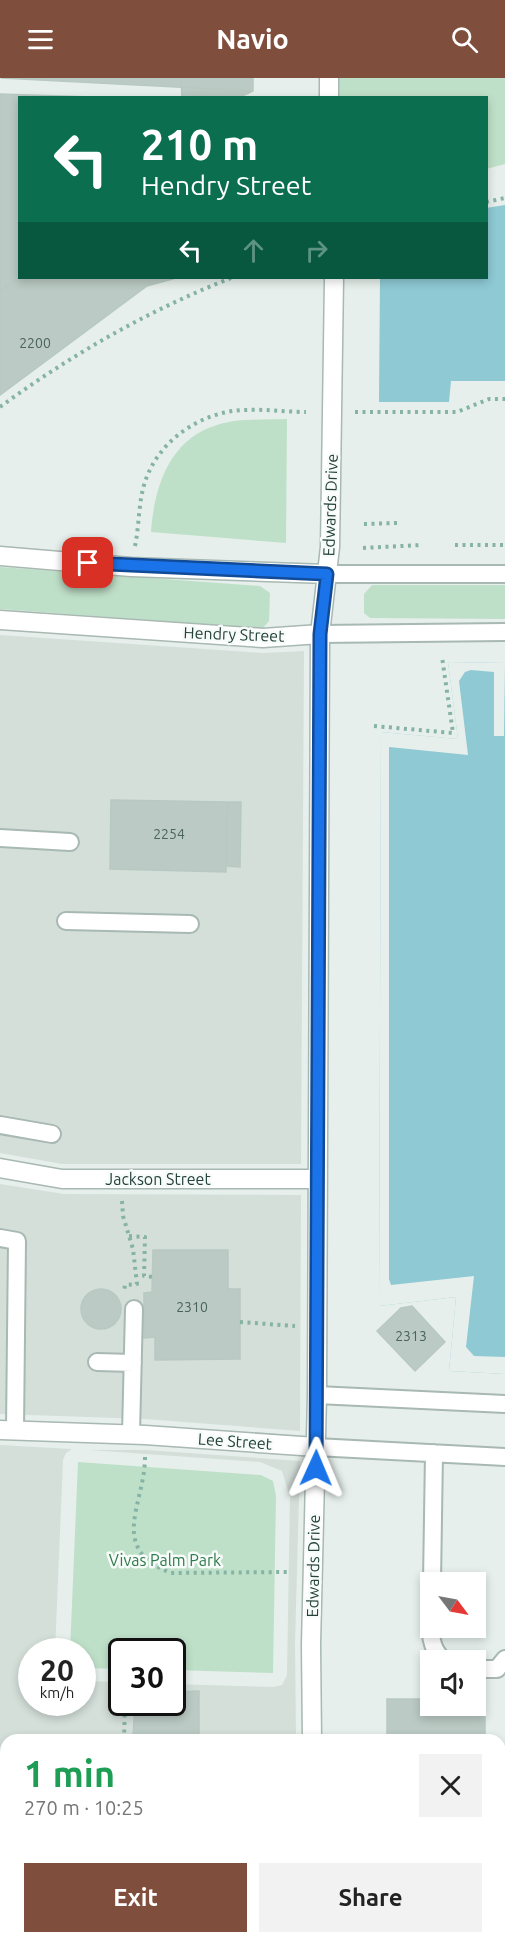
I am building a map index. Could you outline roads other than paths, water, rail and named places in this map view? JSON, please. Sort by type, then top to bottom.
[{"type":"street","points":[[329,78],[329,96]]},
{"type":"street","name":"Edwards Drive","points":[[312,1734],[317,1395],[320,634],[327,574],[333,401],[334,279]]},
{"type":"street","points":[[0,556],[131,567],[327,574]]},
{"type":"street","name":"Hendry Street","points":[[0,620],[263,638],[320,634]]},
{"type":"street","name":"Jackson Street","points":[[0,1168],[62,1179],[317,1179]]},
{"type":"street","name":"Lee Street","points":[[7,1430],[138,1435],[316,1447]]},
{"type":"lane","points":[[327,574],[505,574]]},
{"type":"lane","name":"Hendry Street","points":[[320,634],[505,632]]},
{"type":"lane","points":[[0,838],[70,842]]},
{"type":"lane","points":[[66,921],[190,924]]},
{"type":"lane","points":[[0,1125],[52,1134]]},
{"type":"lane","points":[[0,1238],[18,1241],[7,1430]]},
{"type":"lane","points":[[134,1309],[133,1363],[138,1435]]},
{"type":"lane","points":[[97,1362],[133,1363]]},
{"type":"lane","points":[[317,1395],[505,1404]]},
{"type":"lane","name":"Lee Street","points":[[316,1447],[505,1457]]},
{"type":"lane","points":[[432,1572],[434,1453]]},
{"type":"lane","points":[[486,1669],[502,1669]]},
{"type":"water","points":[[505,205],[505,381],[451,381],[449,402],[379,402],[380,279],[488,279],[488,208]]},
{"type":"water","points":[[448,662],[505,663],[505,1374],[449,1371],[456,1297],[379,1306],[381,732],[458,739]]},
{"type":"park label","name":"Vivas Palm Park","points":[[165,1560]]}]
